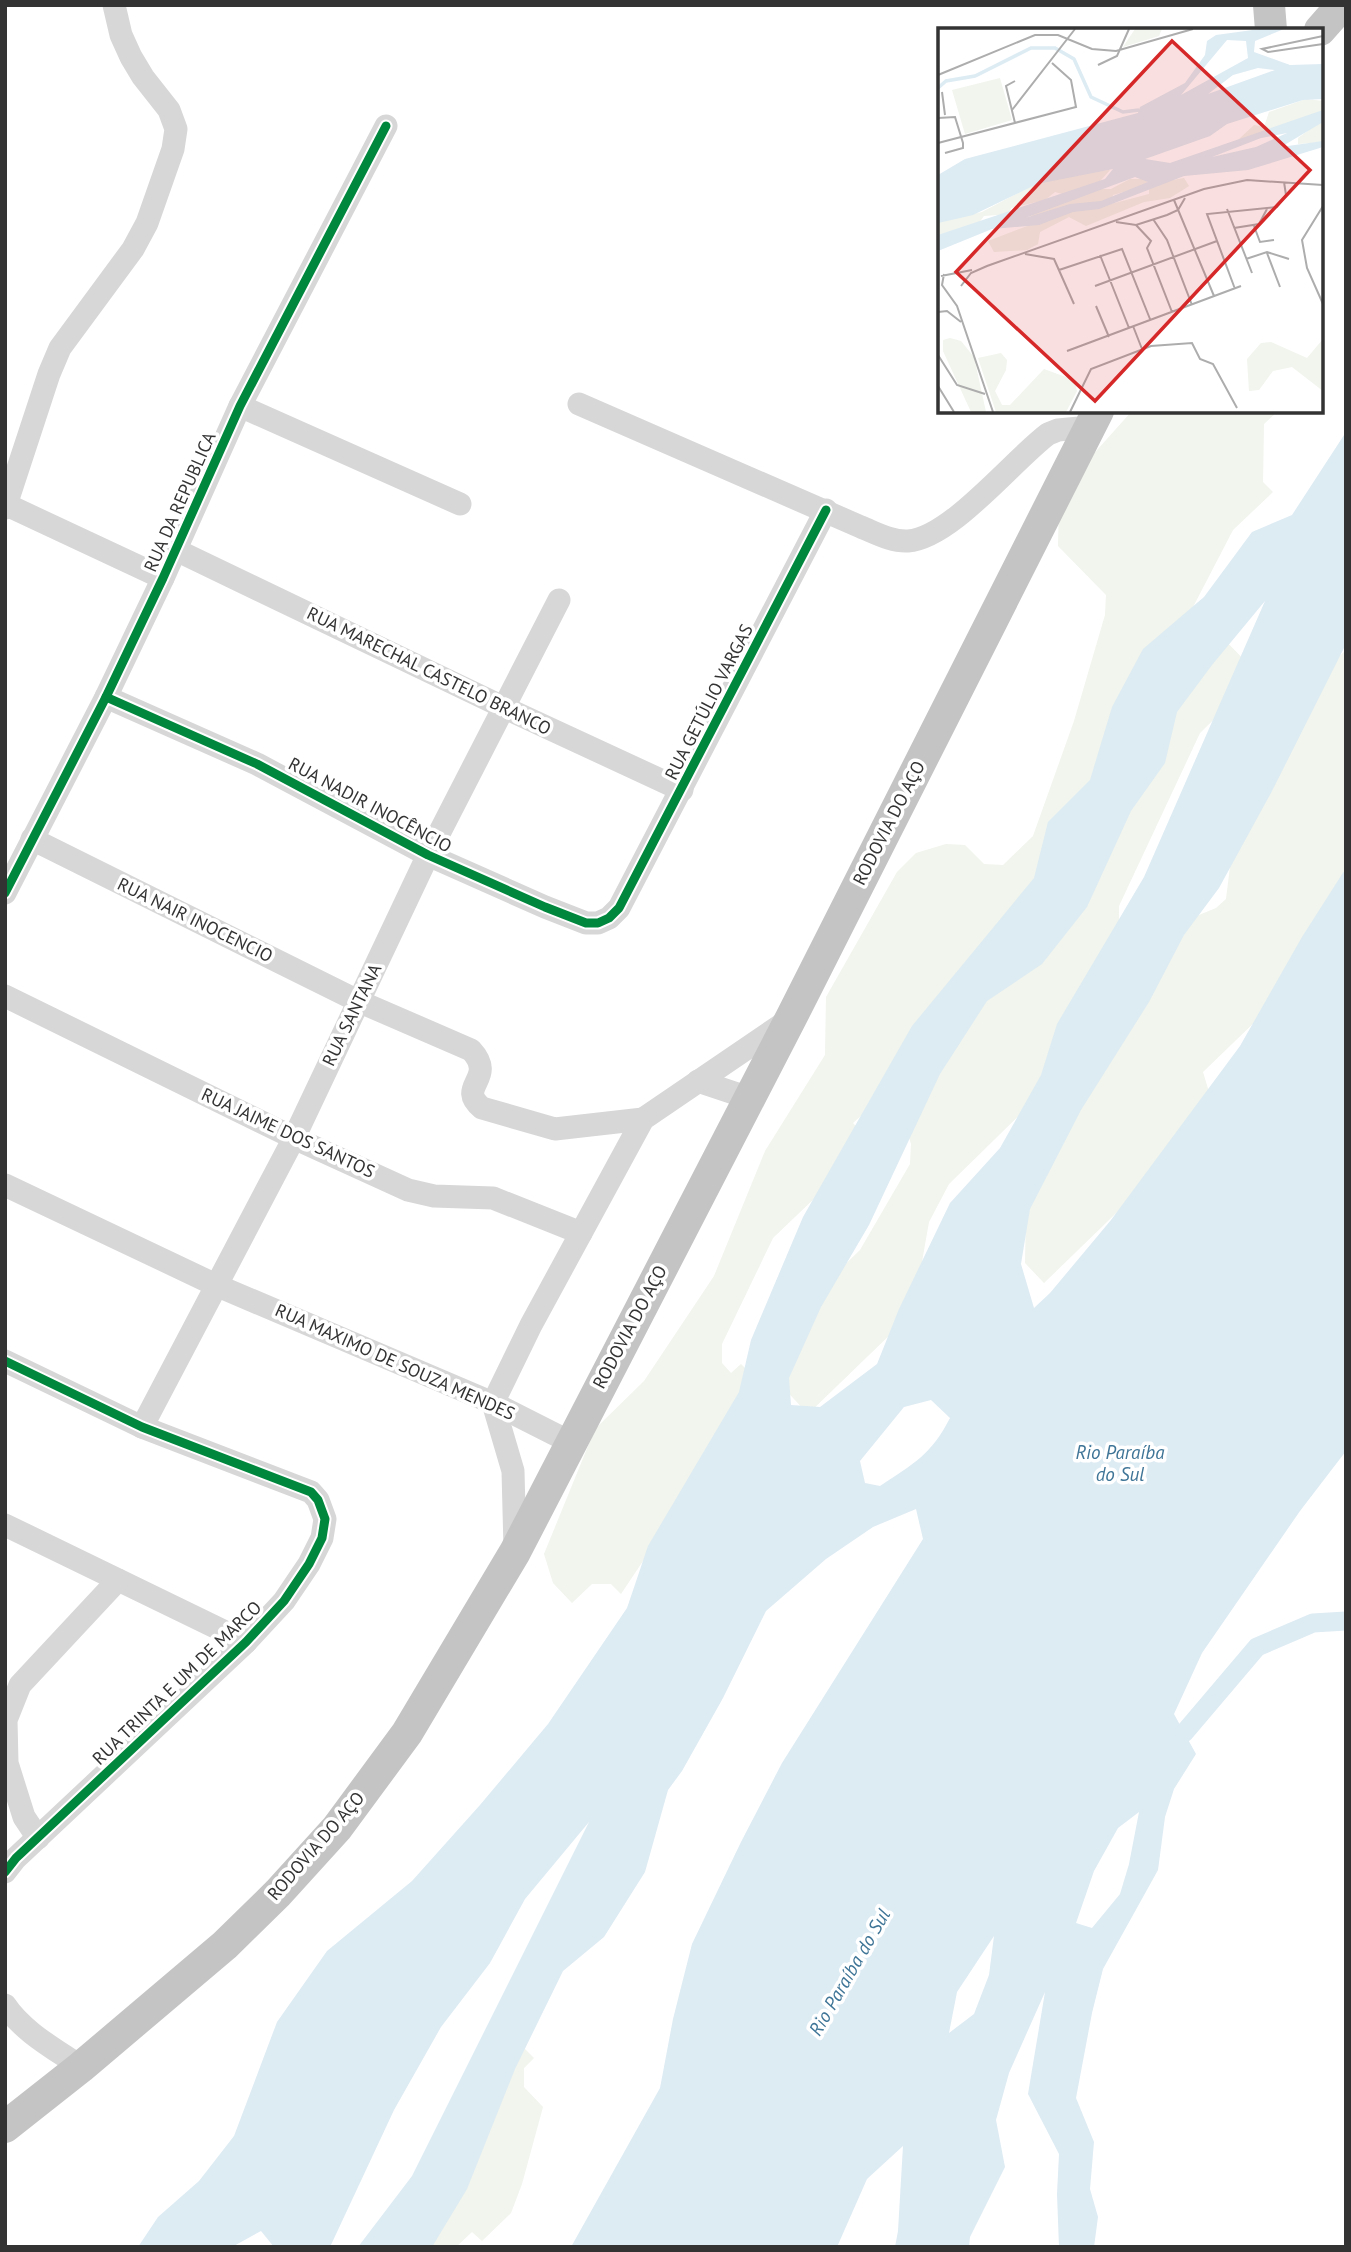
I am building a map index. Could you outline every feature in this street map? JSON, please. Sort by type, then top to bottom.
[{"type":"highway","points":[[1269,5],[1271,28]]},
{"type":"highway","points":[[1322,28],[1342,5]]},
{"type":"highway","name":"RODOVIA DO AÇO","points":[[5,2127],[81,2067],[225,1945],[278,1893],[337,1828],[407,1733],[515,1552],[791,1018],[1094,419]]},
{"type":"street","points":[[114,5],[121,35],[131,57],[169,110],[176,129],[173,149],[147,223],[133,249],[60,348],[6,507],[163,578]]},
{"type":"street","name":"RUA DA REPUBLICA","points":[[5,893],[106,697],[240,406],[386,126]]},
{"type":"street","points":[[579,404],[890,538],[905,541],[922,538],[943,527],[1048,434],[1094,419]]},
{"type":"street","points":[[240,406],[460,505]]},
{"type":"street","name":"RUA GETÚLIO VARGAS","points":[[619,908],[826,510]]},
{"type":"street","name":"RUA MARECHAL CASTELO BRANCO","points":[[176,550],[682,790]]},
{"type":"street","name":"RUA SANTANA","points":[[142,1427],[294,1138],[428,855],[559,600]]},
{"type":"street","name":"RUA NADIR INOCÊNCIO","points":[[106,697],[257,764],[428,855],[586,923],[598,923],[609,918],[619,908]]},
{"type":"street","name":"RUA NAIR INOCENCIO","points":[[32,839],[358,1001],[471,1050],[479,1059],[481,1069],[472,1093],[474,1101],[482,1108],[555,1129],[643,1119]]},
{"type":"street","name":"RUA JAIME DOS SANTOS","points":[[5,996],[294,1138],[415,1192],[434,1196],[493,1198],[581,1233]]},
{"type":"street","points":[[515,1552],[513,1471],[493,1403],[531,1325],[643,1119],[791,1018]]},
{"type":"street","points":[[698,1080],[750,1098]]},
{"type":"street","points":[[5,1185],[218,1286]]},
{"type":"street","name":"RUA MAXIMO DE SOUZA MENDES","points":[[218,1286],[493,1403],[570,1442]]},
{"type":"street","name":"RUA TRINTA E UM DE MARCO","points":[[5,1361],[142,1427],[311,1492],[318,1500],[325,1519],[322,1538],[309,1564],[284,1601],[246,1642],[16,1858],[5,1872]]},
{"type":"street","points":[[5,1525],[246,1642]]},
{"type":"street","points":[[38,1838],[24,1817],[7,1763],[6,1720],[12,1681],[118,1580]]},
{"type":"street","points":[[5,2005],[30,2032],[81,2067]]},
{"type":"shaded area","points":[[1130,413],[1276,413],[1264,424],[1263,482],[1273,492],[1233,530],[1193,607],[1250,666],[1249,685],[1200,733],[1119,906],[1119,925],[1148,936],[1216,908],[1226,899],[1237,811],[1298,696],[1346,650],[1346,875],[1262,1015],[1203,1072],[1212,1102],[1143,1187],[1044,1283],[1025,1263],[1027,1166],[1037,1098],[949,1184],[929,1222],[917,1290],[897,1328],[808,1414],[780,1384],[791,1317],[860,1250],[910,1164],[911,1144],[902,1115],[873,1105],[853,1123],[862,1133],[842,1172],[773,1238],[722,1344],[722,1363],[731,1373],[741,1364],[761,1384],[621,1594],[611,1584],[592,1584],[572,1603],[553,1583],[544,1554],[595,1429],[644,1381],[714,1276],[765,1151],[825,1055],[826,997],[897,872],[916,853],[946,844],[965,845],[984,864],[1003,865],[1033,836],[1074,721],[1105,615],[1106,595],[1058,546],[1059,507],[1089,459]]},
{"type":"shaded area","points":[[524,2048],[534,2058],[524,2068],[524,2087],[543,2107],[522,2184],[511,2213],[482,2241],[472,2232],[456,2247],[397,2247]]},
{"type":"water","name":"Rio Paraíba do Sul","points":[[1346,432],[1346,644],[1272,791],[1219,888],[1184,935],[1149,1002],[1081,1110],[1030,1209],[1021,1264],[1034,1308],[1050,1293],[1111,1220],[1240,1046],[1302,937],[1346,868],[1346,1451],[1300,1511],[1202,1653],[1174,1714],[1196,1754],[1174,1789],[1165,1817],[1158,1870],[1103,1969],[1076,2098],[1094,2142],[1090,2189],[1098,2217],[1094,2247],[1059,2247],[1059,2154],[1028,2094],[1045,1992],[1009,2073],[996,2120],[1005,2167],[970,2237],[969,2247],[895,2247],[903,2146],[867,2179],[837,2247],[571,2247],[660,2088],[673,2019],[692,1944],[741,1842],[782,1763],[923,1539],[916,1509],[873,1527],[826,1559],[766,1611],[723,1698],[682,1771],[668,1790],[645,1872],[604,1937],[563,1971],[515,2069],[467,2189],[432,2247],[358,2247],[412,2176],[589,1822],[525,1899],[490,1963],[441,2027],[394,2110],[330,2247],[274,2247],[261,2231],[232,2247],[138,2247],[158,2217],[199,2181],[234,2136],[277,2022],[327,1951],[412,1881],[480,1805],[548,1724],[627,1608],[648,1546],[739,1392],[751,1340],[803,1217],[912,1026],[1034,878],[1048,822],[1090,780],[1112,707],[1143,649],[1204,597],[1252,532],[1292,515]],"holes":[[[1265,601],[1144,877],[1057,1024],[1041,1075],[1000,1148],[950,1203],[899,1309],[877,1364],[820,1407],[791,1405],[789,1378],[821,1307],[869,1225],[940,1074],[987,1001],[1042,964],[1087,907],[1131,811],[1165,763],[1177,712]],[[931,1400],[950,1418],[936,1441],[912,1465],[880,1486],[865,1483],[860,1461],[904,1407]],[[1139,1812],[1120,1894],[1092,1928],[1076,1923],[1094,1871],[1118,1828]],[[994,1936],[989,1975],[974,2014],[949,2033],[957,1992]]]},
{"type":"waterway","points":[[1184,1733],[1257,1647],[1313,1623],[1346,1621]]},
{"type":"cycle path","points":[[5,893],[106,697],[240,406],[386,126]]},
{"type":"cycle path","points":[[106,697],[257,764],[428,855],[545,907],[586,923],[598,923],[609,918],[619,908],[826,510]]},
{"type":"cycle path","points":[[5,1361],[142,1427],[311,1492],[318,1500],[325,1519],[322,1538],[309,1564],[284,1601],[246,1642],[16,1858],[5,1872]]}]
